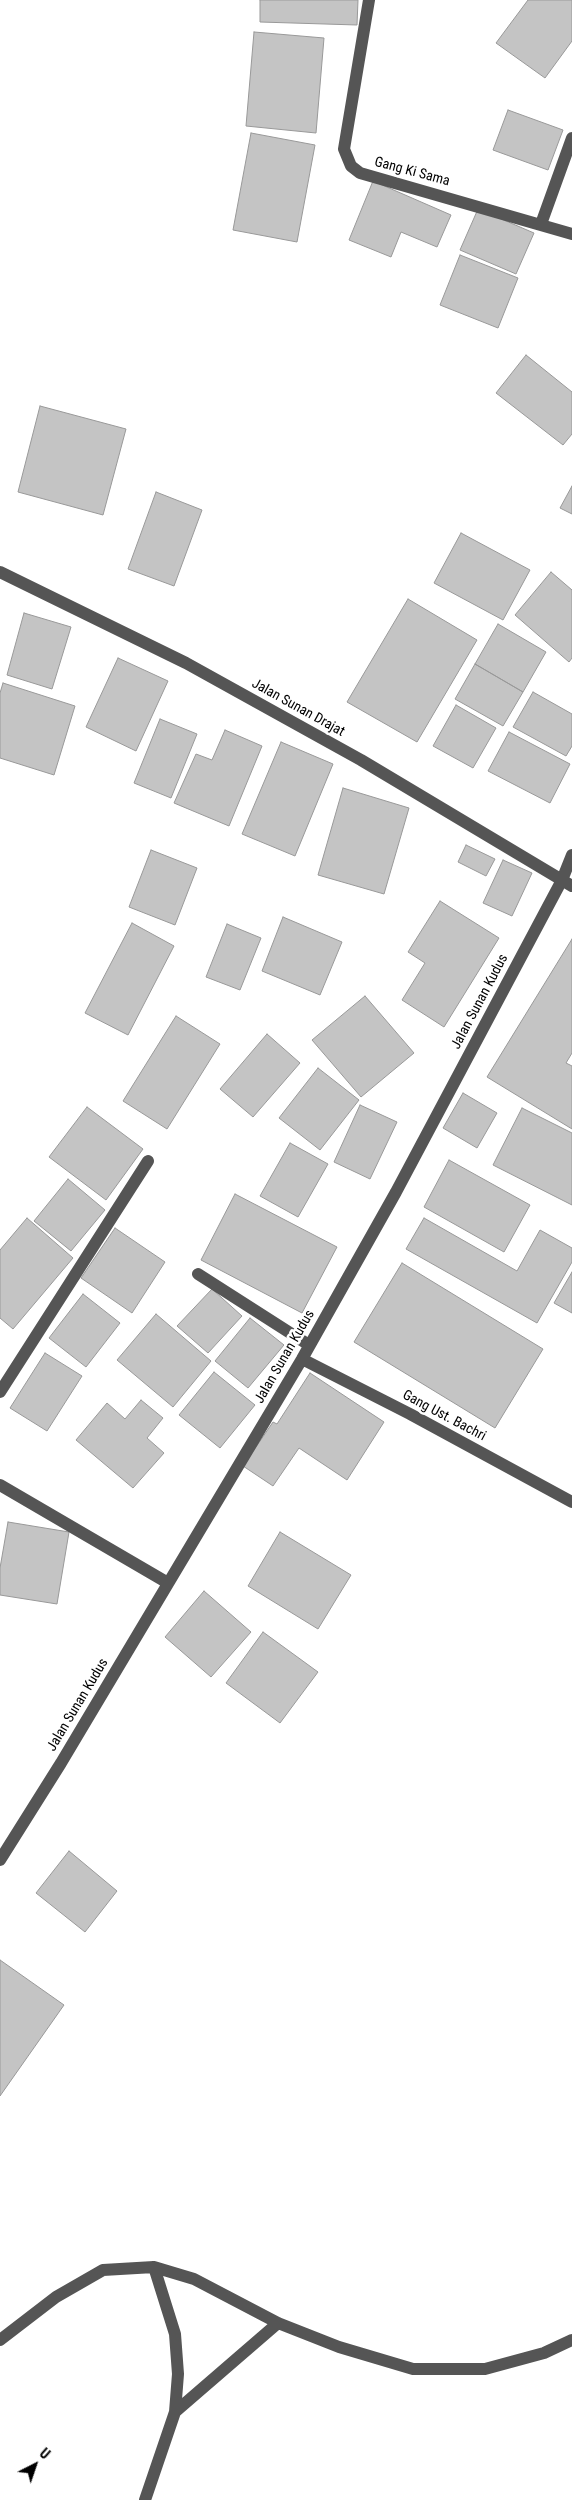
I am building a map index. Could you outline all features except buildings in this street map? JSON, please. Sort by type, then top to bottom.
[{"type":"street","name":"Gang Ki Sama","points":[[368,0],[343,153],[352,166],[360,173],[572,234]]},
{"type":"street","points":[[541,224],[572,138]]},
{"type":"street","name":"Jalan Sunan Drajat","points":[[0,572],[186,663],[361,760],[567,883]]},
{"type":"street","name":"Jalan Sunan Kudus","points":[[0,1860],[61,1764],[302,1359],[567,883],[572,855]]},
{"type":"street","points":[[0,1392],[148,1161]]},
{"type":"street","points":[[198,1274],[309,1346]]},
{"type":"street","name":"Gang Ust. Bachri","points":[[302,1359],[410,1414],[572,1502]]},
{"type":"street","points":[[0,1486],[168,1584]]},
{"type":"street","points":[[145,2500],[175,2412],[178,2374],[175,2334],[154,2267]]},
{"type":"street","points":[[0,2340],[56,2297],[103,2270],[154,2267],[194,2280],[278,2323],[339,2347],[413,2369],[485,2369],[544,2353],[572,2340]]},
{"type":"street","points":[[175,2412],[278,2323]]}]
